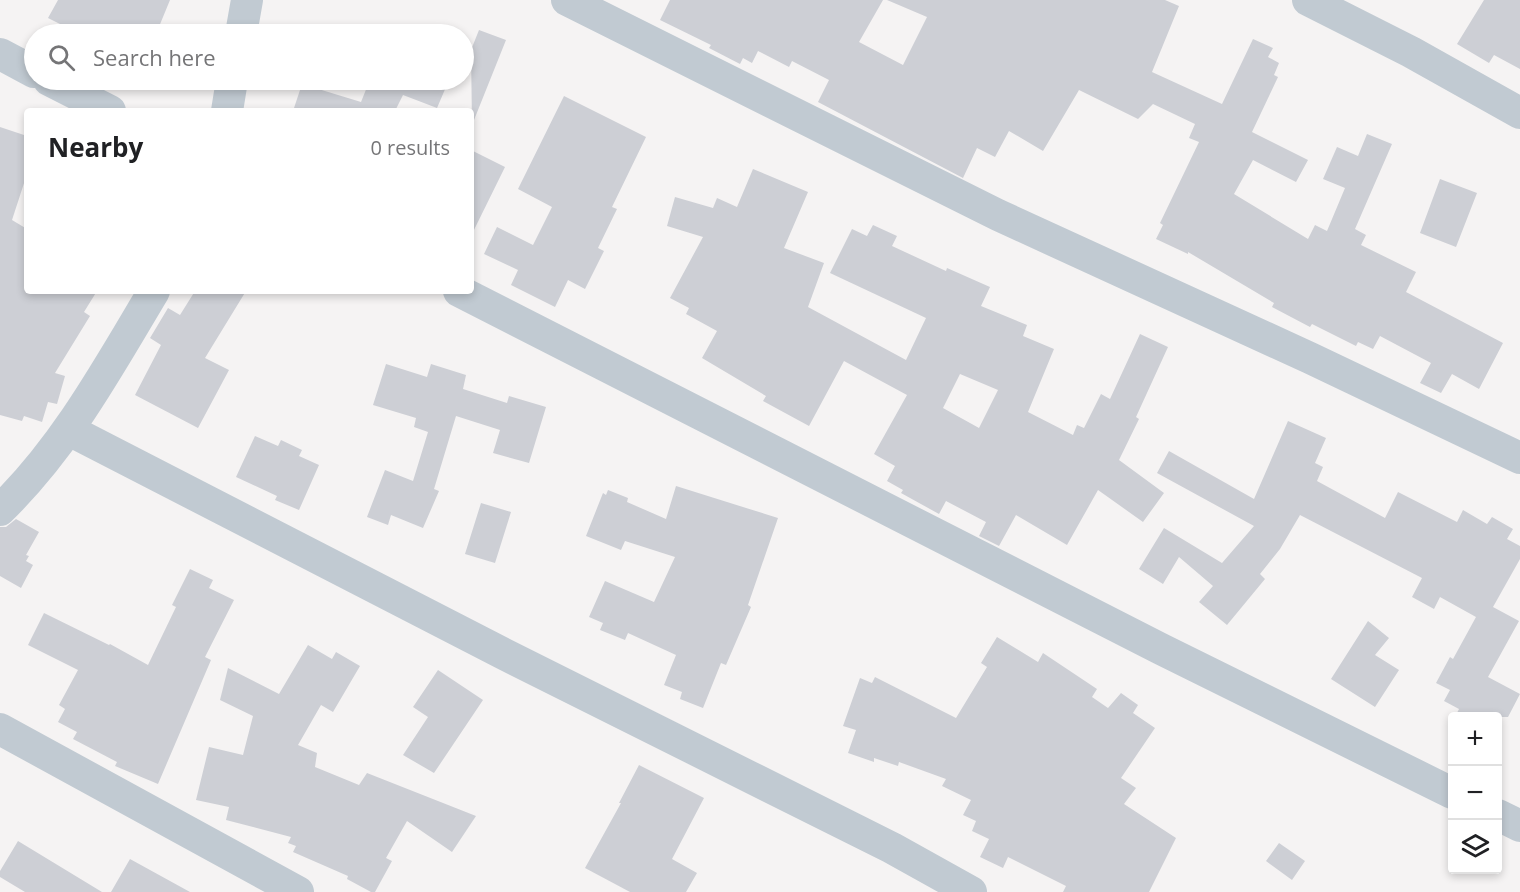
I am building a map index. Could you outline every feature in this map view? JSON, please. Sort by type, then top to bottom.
[{"type":"street","points":[[243,24],[247,0]]},
{"type":"street","points":[[567,0],[998,215],[1310,358],[1520,458]]},
{"type":"street","points":[[1308,0],[1411,52],[1520,113]]},
{"type":"street","points":[[0,54],[24,67]]},
{"type":"street","points":[[69,90],[104,108]]},
{"type":"street","points":[[227,108],[230,90]]},
{"type":"street","points":[[0,510],[26,485],[69,430],[152,294]]},
{"type":"street","points":[[465,294],[1172,654],[1448,791]]},
{"type":"street","points":[[69,430],[504,654],[892,848],[971,892]]},
{"type":"street","points":[[0,729],[297,892]]},
{"type":"street","points":[[1502,817],[1520,826]]},
{"type":"building","points":[[58,0],[170,0],[160,24],[60,24],[48,18]]},
{"type":"building","points":[[670,0],[883,0],[859,42],[903,65],[927,17],[887,0],[1165,0],[1179,6],[1152,72],[1222,104],[1253,39],[1273,48],[1268,57],[1279,63],[1274,75],[1278,77],[1252,132],[1308,160],[1296,182],[1253,160],[1234,194],[1308,239],[1315,225],[1327,231],[1345,188],[1323,179],[1337,147],[1358,156],[1367,134],[1392,144],[1355,229],[1366,235],[1361,245],[1416,272],[1406,292],[1503,343],[1479,389],[1452,374],[1441,393],[1420,383],[1431,363],[1380,336],[1373,349],[1358,342],[1356,346],[1312,324],[1310,327],[1272,307],[1274,303],[1188,252],[1188,254],[1156,239],[1163,225],[1160,223],[1199,142],[1189,138],[1195,124],[1153,104],[1138,119],[1079,90],[1043,151],[1009,131],[995,157],[977,148],[963,178],[818,102],[829,80],[792,61],[789,67],[758,51],[752,63],[743,58],[740,64],[709,48],[711,45],[660,20]]},
{"type":"building","points":[[1484,0],[1520,0],[1520,69],[1494,55],[1489,63],[1457,44]]},
{"type":"building","points":[[479,30],[506,40],[474,120],[472,90],[474,90],[474,42]]},
{"type":"building","points":[[300,90],[322,90],[361,102],[366,90],[445,90],[437,108],[403,95],[396,108],[294,108]]},
{"type":"building","points":[[564,96],[646,137],[612,207],[617,209],[598,248],[604,251],[585,289],[568,280],[555,307],[511,285],[518,270],[484,254],[497,227],[533,245],[552,207],[518,189]]},
{"type":"building","points":[[0,127],[24,135],[24,183],[12,220],[24,227],[24,294],[95,294],[84,312],[90,316],[55,373],[65,376],[57,404],[48,402],[42,422],[24,416],[22,421],[0,415]]},
{"type":"building","points":[[474,152],[505,167],[474,230]]},
{"type":"building","points":[[753,169],[808,192],[784,248],[824,263],[808,307],[906,360],[926,318],[830,273],[852,229],[867,236],[873,225],[897,236],[892,246],[946,271],[947,268],[990,287],[981,306],[1027,325],[1023,336],[1054,349],[1028,412],[1073,435],[1077,425],[1084,428],[1101,394],[1110,399],[1140,334],[1168,347],[1136,417],[1139,419],[1119,460],[1164,493],[1143,522],[1098,490],[1067,545],[1016,515],[999,546],[979,536],[986,522],[946,501],[939,514],[901,493],[903,490],[887,481],[895,466],[874,454],[907,395],[844,361],[809,426],[763,401],[766,396],[702,358],[717,331],[686,314],[689,308],[670,298],[703,237],[667,226],[675,197],[713,208],[717,198],[737,207]],"holes":[[[960,374],[998,390],[979,428],[943,408]]]},
{"type":"building","points":[[1440,179],[1477,193],[1456,247],[1420,233]]},
{"type":"building","points":[[193,294],[244,294],[205,358],[229,370],[198,428],[135,395],[161,345],[150,338],[168,308],[180,315]]},
{"type":"building","points":[[386,364],[427,377],[431,364],[466,375],[463,389],[507,403],[509,396],[546,407],[529,463],[493,453],[500,430],[456,416],[434,489],[439,491],[423,528],[391,515],[388,525],[367,517],[385,470],[413,481],[428,432],[414,427],[416,418],[373,405]]},
{"type":"building","points":[[1288,421],[1326,438],[1315,463],[1323,467],[1317,481],[1385,518],[1398,492],[1457,522],[1463,510],[1487,524],[1492,517],[1513,529],[1507,539],[1520,546],[1520,559],[1493,607],[1519,621],[1488,677],[1520,694],[1508,717],[1502,717],[1502,712],[1458,712],[1459,709],[1444,701],[1450,690],[1436,683],[1450,657],[1453,659],[1476,617],[1440,597],[1434,609],[1412,597],[1422,578],[1300,515],[1280,549],[1260,574],[1265,579],[1227,625],[1199,602],[1213,586],[1179,557],[1163,584],[1139,569],[1164,528],[1222,563],[1254,526],[1157,473],[1169,451],[1254,499]]},
{"type":"building","points":[[255,436],[278,446],[281,440],[302,450],[299,456],[319,465],[299,510],[275,500],[277,496],[236,477]]},
{"type":"building","points":[[676,486],[778,518],[748,605],[751,607],[726,665],[721,663],[703,708],[680,699],[682,692],[664,685],[676,655],[628,633],[625,640],[600,630],[603,623],[589,617],[605,581],[654,602],[675,557],[625,541],[621,550],[586,536],[603,493],[606,495],[608,490],[628,498],[627,502],[666,519]]},
{"type":"building","points":[[481,503],[511,512],[495,563],[465,554]]},
{"type":"building","points":[[16,519],[39,532],[26,555],[29,556],[26,561],[33,565],[21,588],[0,576],[0,527],[6,527]]},
{"type":"building","points":[[190,569],[213,580],[209,588],[234,600],[205,657],[211,660],[158,784],[115,766],[117,762],[73,739],[77,732],[58,722],[65,709],[59,705],[78,670],[28,645],[44,613],[148,665],[176,607],[172,605]]},
{"type":"building","points":[[1368,621],[1389,638],[1375,655],[1399,670],[1375,707],[1331,679]]},
{"type":"building","points":[[997,637],[1038,662],[1043,653],[1097,689],[1092,697],[1108,708],[1121,693],[1138,705],[1133,713],[1155,728],[1121,778],[1136,788],[1124,804],[1176,838],[1149,892],[1063,892],[1066,886],[1008,857],[1003,868],[980,857],[989,839],[972,831],[976,821],[963,815],[971,800],[942,786],[946,779],[899,762],[898,766],[874,758],[874,762],[848,753],[856,730],[843,726],[860,678],[872,683],[875,677],[956,718],[987,667],[981,663]]},
{"type":"building","points":[[308,645],[332,659],[336,652],[360,666],[333,712],[321,705],[298,745],[317,753],[315,767],[359,785],[367,773],[476,816],[452,852],[407,821],[386,858],[392,861],[375,892],[347,879],[348,876],[293,852],[296,846],[288,843],[291,837],[226,820],[229,807],[196,800],[209,747],[243,755],[253,716],[220,700],[228,668],[279,694]]},
{"type":"building","points":[[438,670],[483,700],[434,773],[403,755],[428,717],[413,707]]},
{"type":"building","points":[[639,765],[704,798],[672,859],[697,873],[686,892],[630,892],[585,868]]},
{"type":"building","points":[[18,841],[102,892],[25,892],[0,877],[0,871]]},
{"type":"building","points":[[1279,843],[1305,861],[1292,880],[1266,861]]},
{"type":"building","points":[[130,859],[190,892],[111,892]]}]
